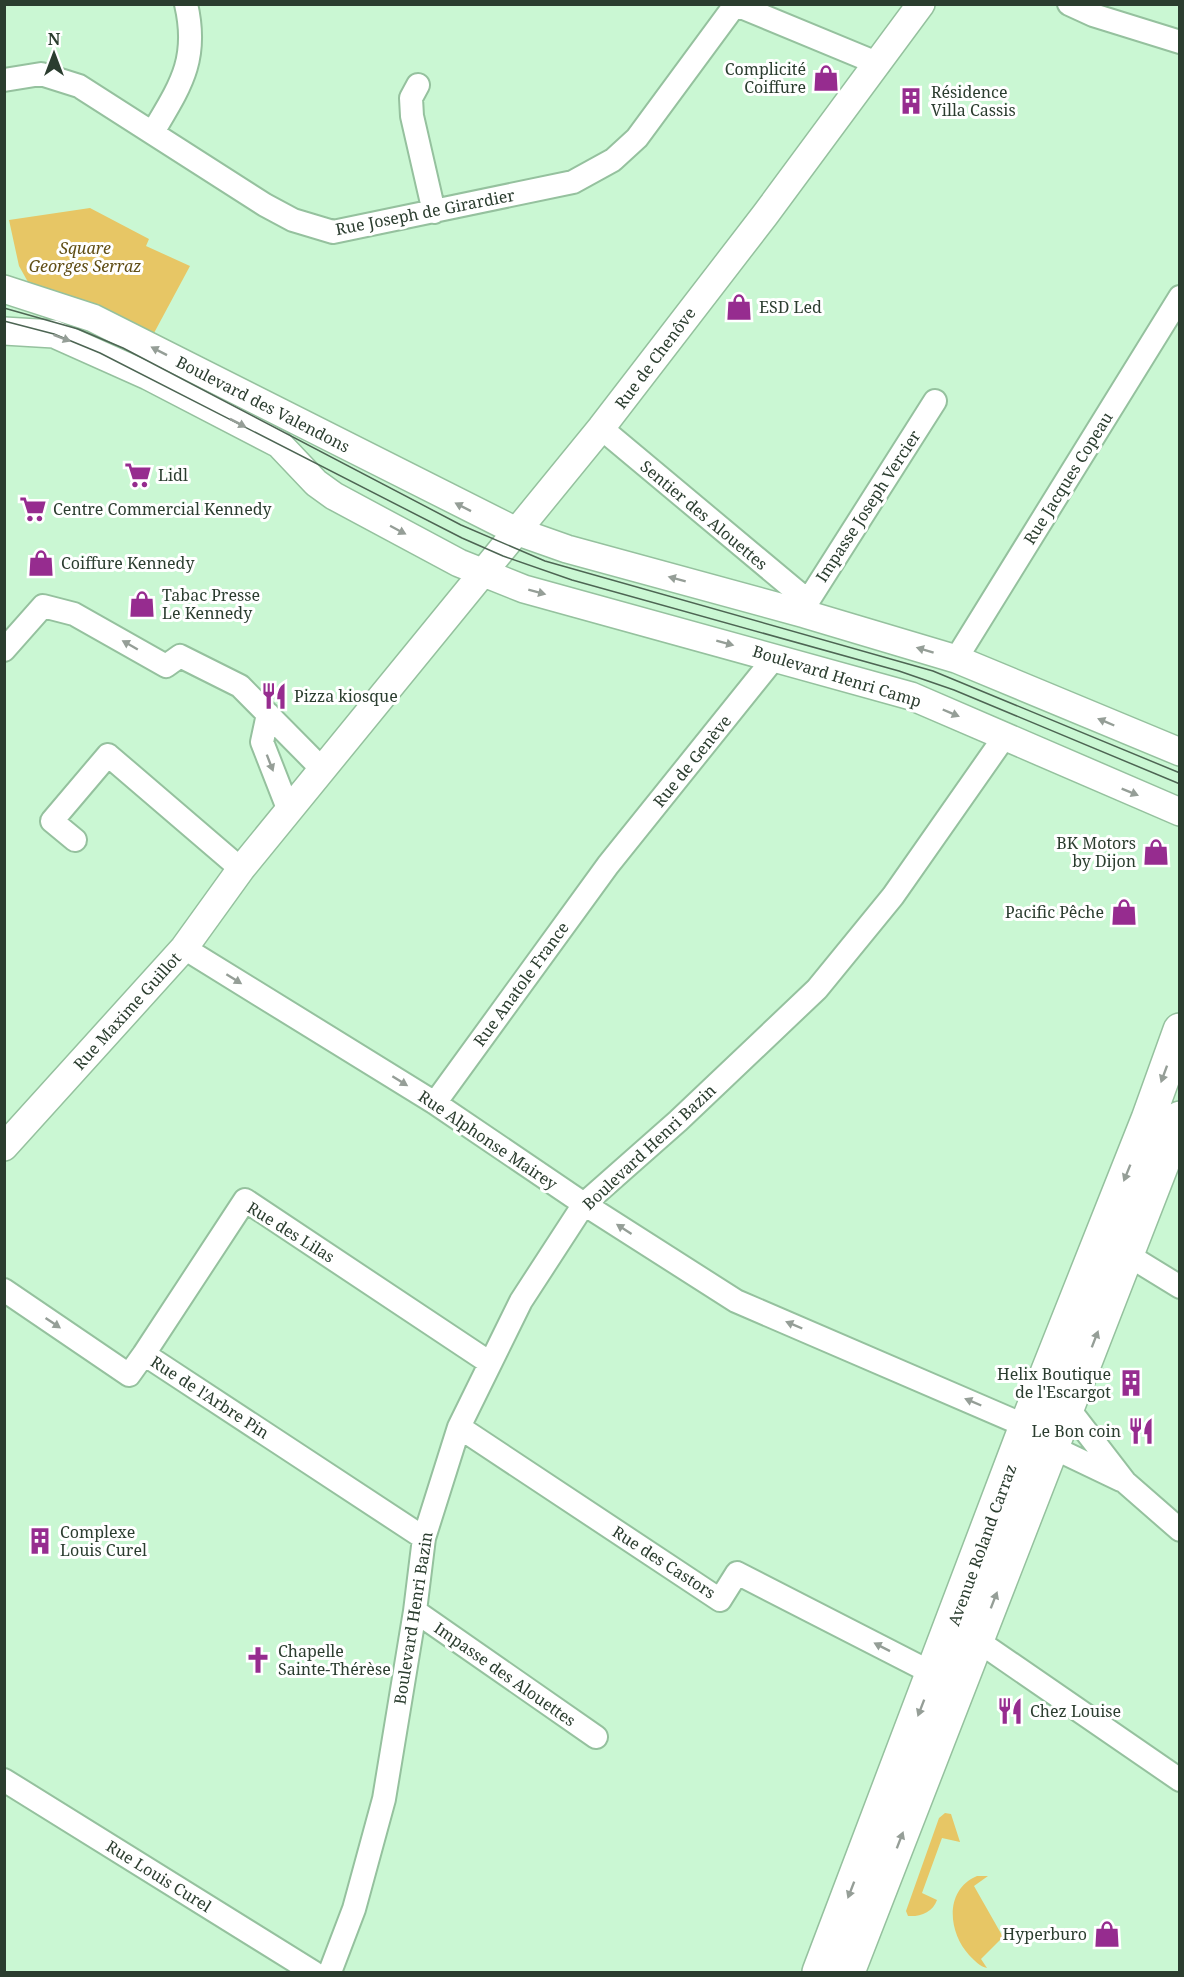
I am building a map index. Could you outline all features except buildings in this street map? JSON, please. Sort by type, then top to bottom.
[{"type":"main road","points":[[1168,1121],[1179,1030]]},
{"type":"main road","name":"Avenue Roland Carraz","points":[[848,1972],[1128,1255],[1168,1121]]},
{"type":"main road","name":"Avenue Roland Carraz","points":[[819,1972],[934,1674],[1026,1426],[1049,1370],[1168,1121]]},
{"type":"main road","points":[[1049,1370],[1052,1447]]},
{"type":"street","points":[[153,132],[185,76],[191,52],[192,27],[186,4]]},
{"type":"street","name":"Rue de Chenôve","points":[[376,702],[601,428],[879,64],[921,4]]},
{"type":"street","points":[[1069,4],[1097,10],[1179,42]]},
{"type":"street","points":[[734,5],[879,64]]},
{"type":"street","name":"Rue Joseph de Girardier","points":[[4,80],[41,74],[79,86],[265,206],[315,229],[333,232],[573,182],[613,160],[637,138],[734,5]]},
{"type":"street","points":[[418,85],[411,98],[412,116],[434,212]]},
{"type":"street","name":"Boulevard des Valendons","points":[[4,289],[93,318],[516,531]]},
{"type":"street","name":"Rue Jacques Copeau","points":[[956,659],[1179,297]]},
{"type":"street","name":"Boulevard des Valendons","points":[[4,331],[54,334],[158,381],[279,444],[310,477],[334,496],[482,574]]},
{"type":"street","name":"Impasse Joseph Vercier","points":[[806,607],[935,401]]},
{"type":"street","name":"Sentier des Alouettes","points":[[601,428],[806,607]]},
{"type":"street","points":[[516,531],[567,549],[806,607],[956,659],[1179,752]]},
{"type":"street","name":"Boulevard Henri Camp","points":[[482,574],[524,589],[911,696],[1179,812]]},
{"type":"street","points":[[4,650],[43,606],[74,614],[166,666],[180,657],[240,686],[322,769]]},
{"type":"street","name":"Rue de Genève","points":[[608,865],[775,657]]},
{"type":"street","name":"Rue Maxime Guillot","points":[[4,1147],[184,948],[241,869],[376,702]]},
{"type":"street","points":[[268,714],[262,742],[289,811]]},
{"type":"street","name":"Boulevard Henri Bazin","points":[[330,1972],[354,1909],[384,1798],[415,1611],[424,1538],[459,1427],[521,1301],[584,1204],[678,1121],[817,989],[893,896],[1005,736]]},
{"type":"street","points":[[75,840],[52,821],[108,755],[241,869]]},
{"type":"street","name":"Rue Anatole France","points":[[435,1103],[608,865]]},
{"type":"street","name":"Rue Alphonse Mairey","points":[[184,948],[435,1103],[584,1204],[736,1300],[1026,1426]]},
{"type":"street","name":"Rue des Lilas","points":[[144,1353],[245,1200],[490,1363]]},
{"type":"street","points":[[1128,1255],[1179,1287]]},
{"type":"street","name":"Rue de l'Arbre Pin","points":[[4,1290],[129,1375],[144,1353],[424,1538]]},
{"type":"street","points":[[1068,1408],[1125,1482],[1179,1530]]},
{"type":"street","name":"Rue des Castors","points":[[459,1427],[720,1600],[737,1573],[934,1674]]},
{"type":"street","points":[[1052,1447],[1125,1482]]},
{"type":"street","name":"Impasse des Alouettes","points":[[415,1611],[596,1737]]},
{"type":"street","points":[[978,1641],[1179,1780]]},
{"type":"street","name":"Rue Louis Curel","points":[[4,1780],[313,1972]]},
{"type":"green space","name":"Square Georges Serraz","points":[[90,208],[149,239],[146,246],[190,266],[154,333],[28,282],[19,266],[9,220]]},
{"type":"green space","points":[[945,1813],[951,1814],[960,1842],[942,1838],[922,1893],[937,1900],[925,1913],[908,1916],[906,1911],[939,1818]]},
{"type":"green space","points":[[977,1876],[988,1876],[974,1886],[1003,1937],[981,1959],[987,1968],[980,1965],[962,1946],[954,1924],[954,1901],[966,1882]]},
{"type":"tram line","points":[[4,308],[78,329],[123,348],[461,525],[545,561],[933,671],[1180,773]]},
{"type":"tram line","points":[[4,321],[54,334],[100,353],[462,538],[503,556],[572,580],[899,671],[954,690],[1180,784]]},
{"type":"place","name":"Complicité Coiffure","points":[[826,78]]},
{"type":"place","name":"Résidence Villa Cassis","points":[[911,101]]},
{"type":"place","name":"ESD Led","points":[[739,307]]},
{"type":"place","name":"Lidl","points":[[138,475]]},
{"type":"place","name":"Centre Commercial Kennedy","points":[[33,509]]},
{"type":"place","name":"Coiffure Kennedy","points":[[41,563]]},
{"type":"place","name":"Tabac Presse Le Kennedy","points":[[142,604]]},
{"type":"place","name":"Pizza kiosque","points":[[274,696]]},
{"type":"place","name":"BK Motors by Dijon","points":[[1156,852]]},
{"type":"place","name":"Pacific Pêche","points":[[1124,912]]},
{"type":"place","name":"Helix Boutique de l'Escargot","points":[[1131,1383]]},
{"type":"place","name":"Le Bon coin","points":[[1141,1431]]},
{"type":"place","name":"Complexe Louis Curel","points":[[40,1541]]},
{"type":"place","name":"Chapelle Sainte-Thérèse","points":[[258,1660]]},
{"type":"place","name":"Chez Louise","points":[[1010,1711]]},
{"type":"place","name":"Hyperburo","points":[[1107,1934]]}]
